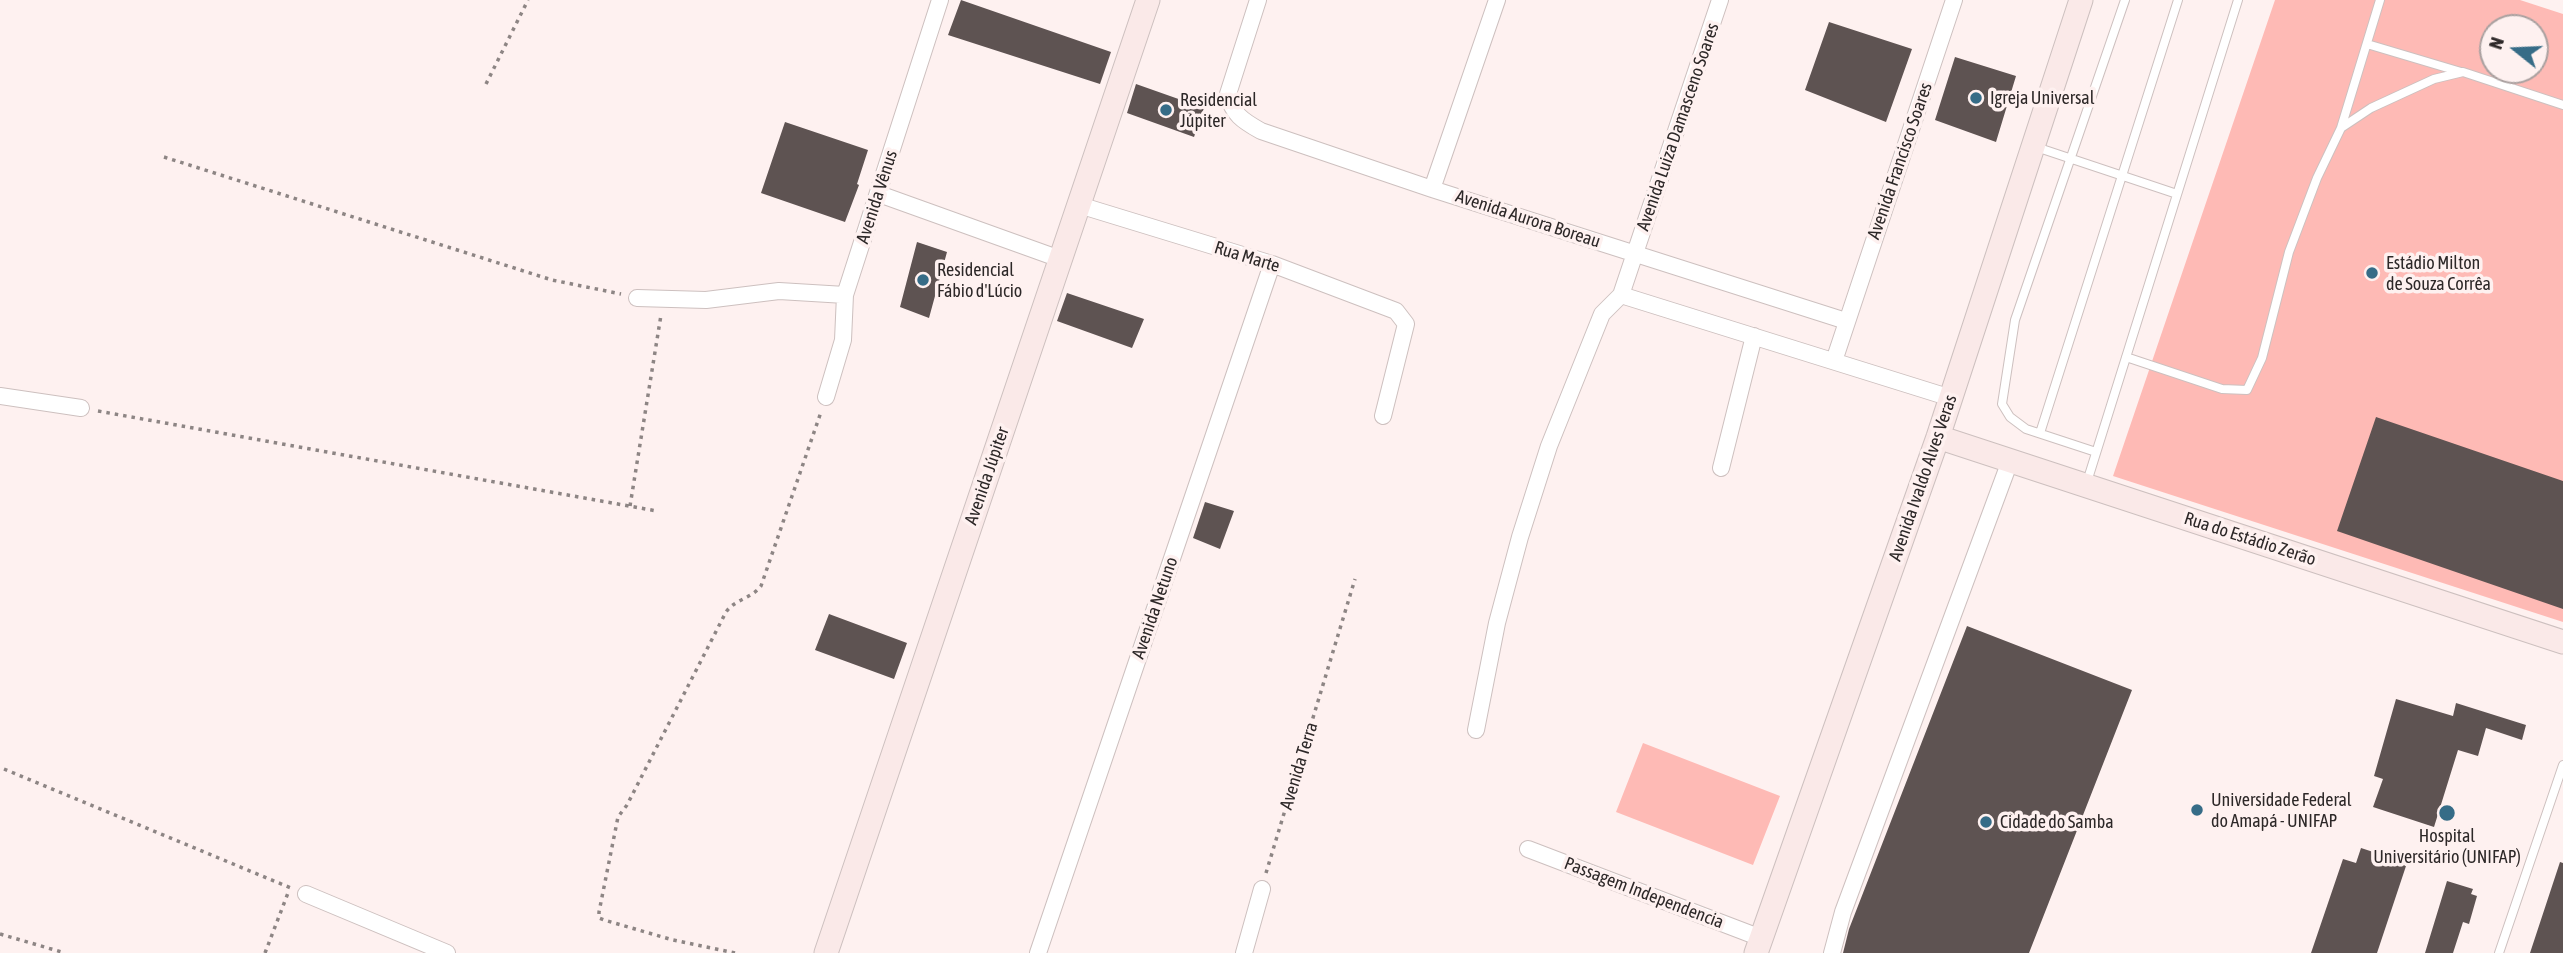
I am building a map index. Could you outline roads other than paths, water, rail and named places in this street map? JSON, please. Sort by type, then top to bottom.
[{"type":"street","name":"Avenida Vênus","points":[[827,397],[843,340],[845,295],[940,0]]},
{"type":"street","name":"Avenida Júpiter","points":[[826,953],[1148,0]]},
{"type":"street","name":"Avenida Aurora Boreau","points":[[1258,0],[1228,94],[1231,108],[1243,121],[1261,131],[1432,189],[1846,321]]},
{"type":"street","points":[[1432,189],[1497,0]]},
{"type":"street","name":"Avenida Luiza Damasceno Soares","points":[[1621,295],[1720,0]]},
{"type":"street","name":"Avenida Francisco Soares","points":[[1834,361],[1954,0]]},
{"type":"street","name":"Avenida Ivaldo Alves Veras","points":[[1759,945],[1938,437],[2081,0]]},
{"type":"street","points":[[879,194],[1060,259]]},
{"type":"street","name":"Rua Marte","points":[[1079,205],[1272,264],[1390,308],[1402,317],[1406,324],[1383,416]]},
{"type":"street","name":"Avenida Netuno","points":[[1038,953],[1272,264]]},
{"type":"street","points":[[640,298],[706,300],[779,291],[845,295]]},
{"type":"street","points":[[1476,730],[1497,623],[1520,537],[1549,446],[1602,314],[1621,295],[1951,398]]},
{"type":"street","points":[[1721,468],[1754,336]]},
{"type":"street","points":[[0,396],[80,408]]},
{"type":"street","name":"Rua do Estádio Zerão","points":[[1938,437],[2563,642]]},
{"type":"street","points":[[1832,953],[1843,912],[2010,461]]},
{"type":"street","name":"Passagem Independencia","points":[[1528,849],[1759,945]]},
{"type":"street","points":[[1244,953],[1262,889]]},
{"type":"street","points":[[306,894],[447,953]]},
{"type":"lane","points":[[2096,452],[2026,429],[2010,417],[2002,404],[2015,320],[2125,0]]},
{"type":"lane","points":[[2040,433],[2178,0]]},
{"type":"lane","points":[[2085,485],[2238,0]]},
{"type":"lane","points":[[2126,357],[2222,389],[2247,390],[2262,358],[2289,252],[2317,178],[2341,128],[2380,0]]},
{"type":"lane","points":[[2367,44],[2563,105]]},
{"type":"lane","points":[[2341,128],[2371,108],[2421,84],[2463,72]]},
{"type":"lane","points":[[2033,146],[2177,194]]},
{"type":"lane","points":[[2499,953],[2560,782],[2563,765]]},
{"type":"place","name":"Igreja Universal","points":[[1976,98]]},
{"type":"place","name":"Residencial Júpiter","points":[[1166,110]]},
{"type":"place","name":"Estádio Milton de Souza Corrêa","points":[[2372,273]]},
{"type":"place","name":"Residencial Fábio d'Lúcio","points":[[923,280]]},
{"type":"place","name":"Universidade Federal do Amapá - UNIFAP","points":[[2197,810]]},
{"type":"place","name":"Hospital Universitário (UNIFAP)","points":[[2447,813]]},
{"type":"place","name":"Cidade do Samba","points":[[1986,822]]}]
